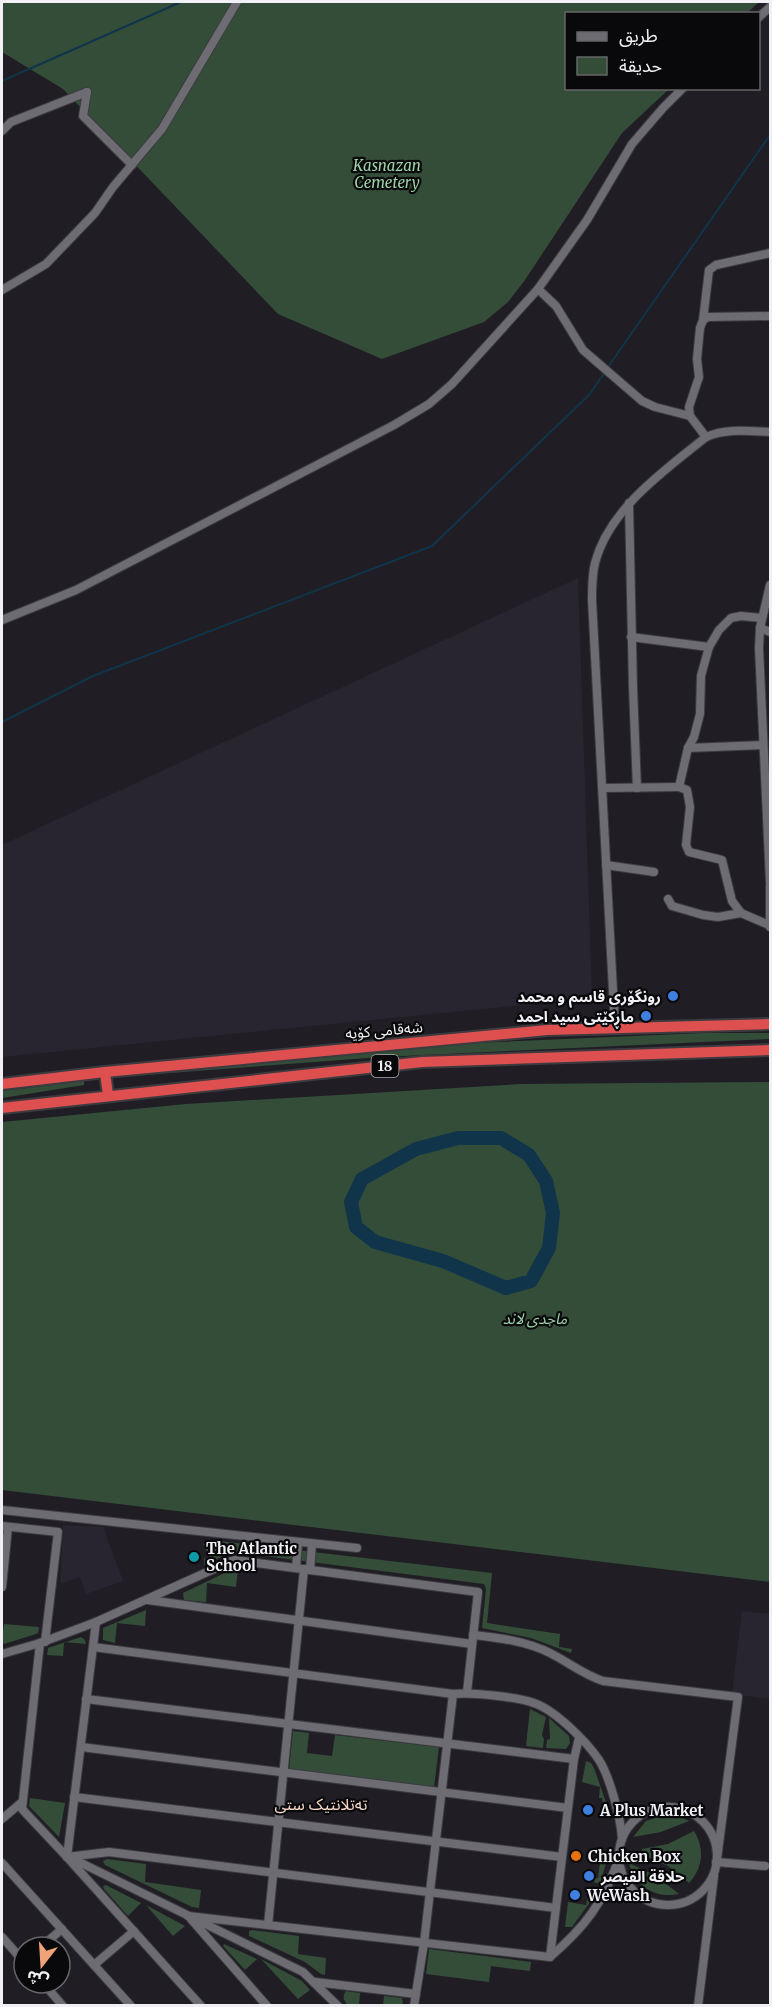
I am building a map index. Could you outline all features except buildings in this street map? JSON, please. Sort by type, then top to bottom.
[{"type":"highway","name":"شەقامی کۆیە","points":[[2,1084],[547,1030],[771,1024]]},
{"type":"highway","name":"18","points":[[2,1108],[422,1062],[771,1050]]},
{"type":"highway","points":[[105,1072],[108,1095]]},
{"type":"street","points":[[2,290],[46,264],[95,213],[162,129],[237,2]]},
{"type":"street","points":[[2,620],[76,590],[429,404],[452,384],[538,289],[586,220],[632,144],[681,90]]},
{"type":"street","points":[[2,131],[12,122],[87,92],[83,116],[132,165]]},
{"type":"street","points":[[706,437],[690,416],[689,407],[699,377],[697,359],[709,270],[716,265],[771,253]]},
{"type":"street","points":[[538,289],[556,306],[583,350],[642,401],[655,407],[690,416]]},
{"type":"street","points":[[703,320],[708,317],[771,316]]},
{"type":"street","points":[[615,1028],[592,600],[594,566],[608,530],[629,503],[706,437],[716,432],[734,430],[771,432]]},
{"type":"street","points":[[629,503],[637,788]]},
{"type":"street","points":[[603,788],[679,787],[687,790],[690,807],[687,845],[689,852],[722,860],[732,901],[741,913],[770,926],[771,884],[759,648],[760,628],[771,585]]},
{"type":"street","points":[[679,787],[688,748],[694,737],[700,714],[700,676],[709,647],[719,630],[731,618],[741,616],[762,618]]},
{"type":"street","points":[[760,628],[771,632]]},
{"type":"street","points":[[631,637],[709,647]]},
{"type":"street","points":[[688,748],[763,745]]},
{"type":"street","points":[[606,864],[654,872]]},
{"type":"street","points":[[668,899],[672,906],[703,915],[718,917],[741,913]]},
{"type":"street","points":[[2,1510],[357,1548]]},
{"type":"street","points":[[2,1587],[5,1526],[58,1532],[22,1809],[201,2006]]},
{"type":"street","points":[[268,1925],[299,1621],[303,1569],[298,1543]]},
{"type":"street","points":[[303,1569],[312,1544]]},
{"type":"street","points":[[2,1654],[43,1642],[96,1622],[234,1560],[478,1592],[467,1692]]},
{"type":"street","points":[[147,1600],[472,1644]]},
{"type":"street","points":[[67,1857],[96,1622]]},
{"type":"street","points":[[473,1635],[511,1640],[538,1648],[569,1663],[589,1677],[603,1681],[738,1697],[698,2006]]},
{"type":"street","points":[[93,1647],[453,1694],[467,1692],[535,1703],[562,1721],[600,1762],[619,1816],[622,1839],[619,1859],[610,1884]]},
{"type":"street","points":[[414,2006],[424,1943],[453,1694]]},
{"type":"street","points":[[86,1699],[574,1759]]},
{"type":"street","points":[[550,1957],[574,1759],[579,1738]]},
{"type":"street","points":[[81,1747],[568,1808]]},
{"type":"street","points":[[74,1797],[562,1857]]},
{"type":"street","points":[[2,1819],[22,1802]]},
{"type":"street","points":[[188,1916],[550,1957],[592,1916],[614,1879],[619,1878],[626,1882],[636,1893],[648,1900],[662,1904],[676,1904],[702,1891],[711,1879],[716,1862],[716,1845],[709,1830],[700,1820],[686,1811],[676,1808],[659,1808],[646,1812],[634,1821],[622,1839]]},
{"type":"street","points":[[619,1816],[624,1822],[634,1821]]},
{"type":"street","points":[[67,1857],[109,1852],[556,1908]]},
{"type":"street","points":[[67,1857],[303,1972],[338,2006]]},
{"type":"street","points":[[619,1859],[626,1882]]},
{"type":"street","points":[[716,1862],[765,1866]]},
{"type":"street","points":[[2,1863],[131,2006]]},
{"type":"street","points":[[188,1916],[267,2006]]},
{"type":"street","points":[[55,1935],[62,1929]]},
{"type":"street","points":[[94,1965],[134,1931]]},
{"type":"street","points":[[2,1937],[12,1948]]},
{"type":"street","points":[[315,1982],[416,1994]]},
{"type":"shaded area","points":[[578,578],[592,998],[2,1057],[2,845]]},
{"type":"shaded area","points":[[63,1525],[103,1527],[123,1581],[86,1594],[80,1577],[60,1584]]},
{"type":"shaded area","points":[[742,1611],[770,1614],[770,1699],[732,1694]]},
{"type":"green space","name":"Kasnazan Cemetery","points":[[2,2],[759,2],[748,12],[565,12],[565,90],[668,90],[622,133],[508,302],[484,322],[382,359],[278,314],[63,89],[2,52]]},
{"type":"green space","points":[[703,1033],[770,1033],[770,1039],[381,1057],[130,1076],[246,1058],[359,1048]]},
{"type":"green space","points":[[84,1081],[84,1085],[2,1098],[2,1091]]},
{"type":"green space","name":"ماجدی لاند","points":[[770,1082],[770,1582],[2,1490],[2,1122],[186,1104],[521,1084]]},
{"type":"green space","points":[[211,1540],[492,1573],[487,1623],[560,1634],[559,1647],[572,1649],[571,1653],[531,1638],[482,1628],[486,1589],[484,1584],[232,1552],[204,1565],[204,1558],[207,1560],[210,1558],[203,1544]]},
{"type":"green space","points":[[233,1569],[238,1569],[236,1587],[207,1583],[206,1602],[184,1600],[183,1593]]},
{"type":"green space","points":[[146,1610],[145,1626],[117,1623],[115,1643],[103,1640],[103,1628]]},
{"type":"green space","points":[[4,1624],[39,1627],[38,1633],[4,1644],[2,1641]]},
{"type":"green space","points":[[81,1637],[86,1644],[66,1642]]},
{"type":"green space","points":[[64,1643],[63,1656],[47,1655],[48,1648]]},
{"type":"green space","points":[[530,1709],[546,1717],[542,1735],[543,1748],[526,1746]]},
{"type":"green space","points":[[549,1718],[569,1736],[570,1743],[566,1749],[546,1748],[547,1740],[550,1739]]},
{"type":"green space","points":[[293,1731],[309,1733],[307,1753],[332,1756],[335,1735],[439,1747],[434,1787],[289,1769]]},
{"type":"green space","points":[[586,1761],[594,1768],[607,1805],[603,1804],[602,1798],[599,1798],[600,1787],[582,1782]]},
{"type":"green space","points":[[30,1798],[65,1803],[59,1837],[29,1806]]},
{"type":"green space","points":[[666,1814],[689,1821],[661,1832],[633,1837],[646,1821]]},
{"type":"green space","points":[[694,1831],[700,1845],[701,1858],[700,1865],[689,1883],[668,1866],[641,1854],[642,1849],[668,1844]]},
{"type":"green space","points":[[601,1855],[608,1856],[600,1884],[594,1882],[595,1878],[598,1878]]},
{"type":"green space","points":[[107,1859],[146,1864],[145,1882],[201,1890],[199,1908],[192,1907],[105,1865],[103,1861]]},
{"type":"green space","points":[[629,1863],[656,1876],[679,1894],[662,1895],[641,1885]]},
{"type":"green space","points":[[106,1885],[141,1903],[128,1916],[104,1889],[103,1886]]},
{"type":"green space","points":[[588,1897],[593,1898],[572,1927],[565,1927],[568,1902],[586,1905]]},
{"type":"green space","points":[[146,1905],[185,1926],[173,1936]]},
{"type":"green space","points":[[249,1931],[299,1936],[298,1954],[326,1958],[325,1975],[305,1962],[249,1936]]},
{"type":"green space","points":[[224,1944],[257,1959],[245,1970],[223,1946]]},
{"type":"green space","points":[[429,1949],[531,1962],[530,1971],[491,1966],[489,1982],[426,1974]]},
{"type":"green space","points":[[261,1959],[302,1981],[310,1990],[298,1999]]},
{"type":"green space","points":[[346,1991],[360,1993],[359,2005],[346,2003],[344,1997]]},
{"type":"green space","points":[[384,1996],[402,1998],[403,2005],[383,2005]]},
{"type":"waterway","points":[[2,81],[181,2]]},
{"type":"waterway","points":[[608,367],[770,135]]},
{"type":"waterway","points":[[2,722],[93,676],[432,546],[589,395],[605,372]]},
{"type":"waterway","points":[[458,1138],[501,1138],[529,1155],[546,1181],[553,1213],[549,1248],[531,1281],[506,1288],[443,1261],[375,1242],[356,1227],[351,1202],[362,1179],[416,1149],[458,1138]]},
{"type":"place","name":"رونگۆری قاسم و محمد","points":[[673,996]]},
{"type":"place","name":"ماڕکێتی سید احمد","points":[[646,1016]]},
{"type":"place","name":"The Atlantic School","points":[[194,1557]]},
{"type":"place","name":"A Plus Market","points":[[588,1810]]},
{"type":"place","name":"Chicken Box","points":[[576,1856]]},
{"type":"place","name":"حلاقة القيصر","points":[[589,1876]]},
{"type":"place","name":"WeWash","points":[[575,1895]]},
{"type":"district","name":"تەتلانتیک ستی","points":[[321,1804]]}]
